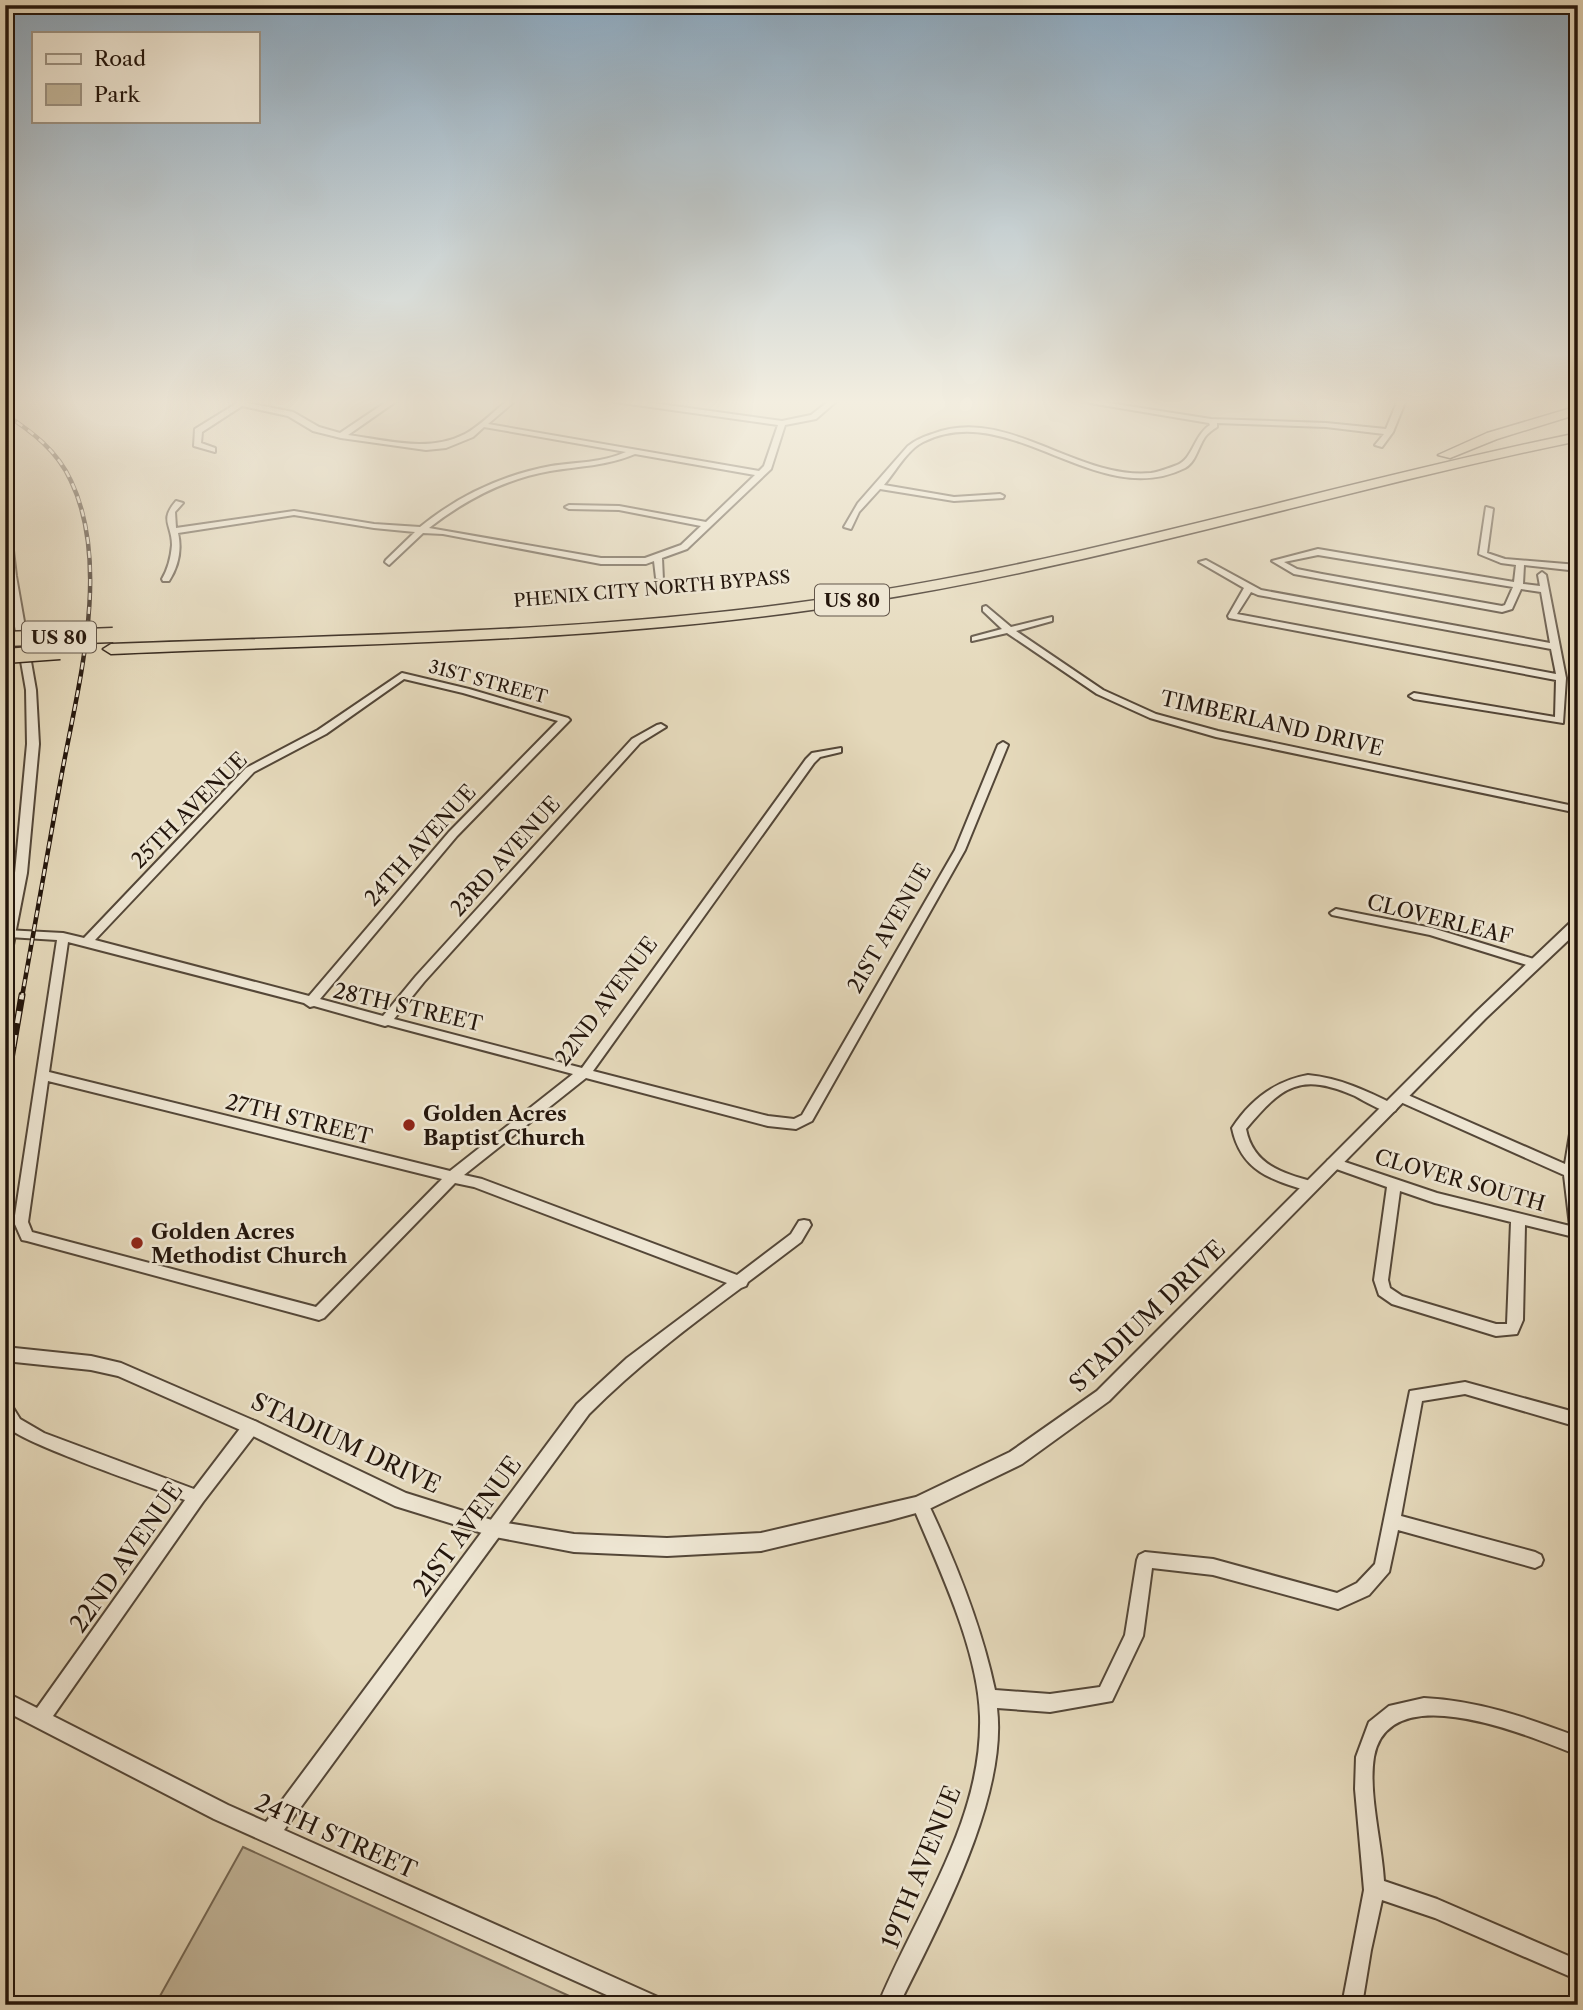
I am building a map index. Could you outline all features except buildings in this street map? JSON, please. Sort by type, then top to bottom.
[{"type":"highway","name":"PHENIX CITY NORTH BYPASS","points":[[5,656],[112,642],[598,615],[804,596],[992,562],[1281,494]]},
{"type":"highway","name":"PHENIX CITY NORTH BYPASS","points":[[5,639],[112,642],[572,629],[816,606],[993,574],[1330,494]]},
{"type":"street","points":[[389,562],[423,529],[472,494]]},
{"type":"street","points":[[175,531],[294,513],[373,526],[423,529],[601,561],[658,559],[684,547],[741,494]]},
{"type":"street","points":[[848,527],[852,514],[871,494]]},
{"type":"street","points":[[924,494],[954,499],[1000,496]]},
{"type":"street","points":[[166,579],[175,556],[175,531],[170,520],[171,512],[179,503]]},
{"type":"street","points":[[569,507],[619,508],[709,525]]},
{"type":"street","points":[[1489,509],[1483,554],[1520,562],[1578,568]]},
{"type":"street","points":[[5,525],[31,690],[33,744],[21,873],[5,950]]},
{"type":"street","points":[[1520,562],[1518,586],[1509,607],[1502,609],[1322,577],[1294,571],[1276,561],[1318,552],[1518,586],[1545,590]]},
{"type":"street","points":[[658,559],[660,578]]},
{"type":"street","points":[[1203,562],[1248,589],[1554,647]]},
{"type":"street","points":[[1414,696],[1560,721],[1561,678],[1542,575]]},
{"type":"street","points":[[1248,589],[1232,616],[1561,678]]},
{"type":"street","name":"TIMBERLAND DRIVE","points":[[986,609],[1010,631],[1100,692],[1173,723],[1578,810]]},
{"type":"street","points":[[975,639],[1049,619]]},
{"type":"street","name":"31ST STREET","points":[[402,676],[466,691],[565,720]]},
{"type":"street","name":"25TH AVENUE","points":[[87,942],[250,771],[322,732],[402,676]]},
{"type":"street","name":"24TH AVENUE","points":[[310,1003],[453,834],[565,720]]},
{"type":"street","name":"23RD AVENUE","points":[[386,1021],[420,979],[636,741],[661,727]]},
{"type":"street","name":"21ST AVENUE","points":[[796,1124],[807,1118],[948,872],[975,817],[1003,745]]},
{"type":"street","name":"22ND AVENUE","points":[[43,1075],[21,1222],[27,1236],[319,1314],[452,1177],[586,1072],[810,761],[816,755],[836,750]]},
{"type":"street","name":"CLOVERLEAF","points":[[1336,913],[1432,932],[1534,963]]},
{"type":"street","name":"STADIUM DRIVE","points":[[5,1354],[90,1363],[121,1370],[251,1427],[401,1500],[495,1529],[573,1543],[667,1547],[761,1542],[920,1504],[1016,1458],[1081,1415],[1133,1368],[1309,1186],[1396,1103],[1534,963],[1578,923]]},
{"type":"street","name":"28TH STREET","points":[[9,933],[63,937],[87,942],[310,1003],[768,1121],[796,1124]]},
{"type":"street","points":[[43,1075],[63,937]]},
{"type":"street","name":"27TH STREET","points":[[43,1075],[452,1177],[542,1207],[741,1282]]},
{"type":"street","points":[[1309,1186],[1265,1170],[1245,1150],[1239,1128],[1259,1103],[1287,1084],[1314,1077],[1396,1103],[1570,1172]]},
{"type":"street","points":[[1578,1128],[1570,1172],[1578,1233]]},
{"type":"street","name":"CLOVER SOUTH","points":[[1333,1163],[1394,1185],[1518,1220],[1578,1233]]},
{"type":"street","points":[[1394,1185],[1381,1279],[1384,1290],[1397,1300],[1496,1330],[1512,1330],[1516,1320],[1518,1220]]},
{"type":"street","name":"21ST AVENUE","points":[[269,1834],[583,1409],[605,1386],[796,1238],[804,1225]]},
{"type":"street","points":[[986,1698],[1050,1703],[1106,1695],[1134,1636],[1145,1560],[1213,1567],[1338,1601],[1363,1589],[1383,1567],[1415,1396],[1465,1388],[1578,1420]]},
{"type":"street","points":[[6,1411],[14,1424],[38,1438],[197,1496]]},
{"type":"street","name":"22ND AVENUE","points":[[43,1717],[197,1496],[251,1427]]},
{"type":"street","name":"19TH AVENUE","points":[[888,2005],[958,1852],[979,1793],[987,1754],[989,1714],[977,1658],[948,1570],[920,1504]]},
{"type":"street","points":[[1391,1521],[1535,1560]]},
{"type":"street","name":"24TH STREET","points":[[5,1701],[43,1717],[269,1834],[653,2005]]},
{"type":"street","points":[[1352,2005],[1374,1886],[1364,1795],[1365,1754],[1372,1736],[1383,1721],[1399,1711],[1417,1705],[1480,1711],[1578,1746]]},
{"type":"street","points":[[1374,1886],[1437,1909],[1578,1970]]},
{"type":"green space","points":[[243,1847],[589,2005],[155,2005]]},
{"type":"railway","points":[[22,997],[87,628],[89,551],[83,515],[76,494]]},
{"type":"railway","points":[[5,1094],[22,995]]},
{"type":"place","name":"Golden Acres Baptist Church","points":[[409,1125]]},
{"type":"place","name":"Golden Acres Methodist Church","points":[[137,1243]]}]
